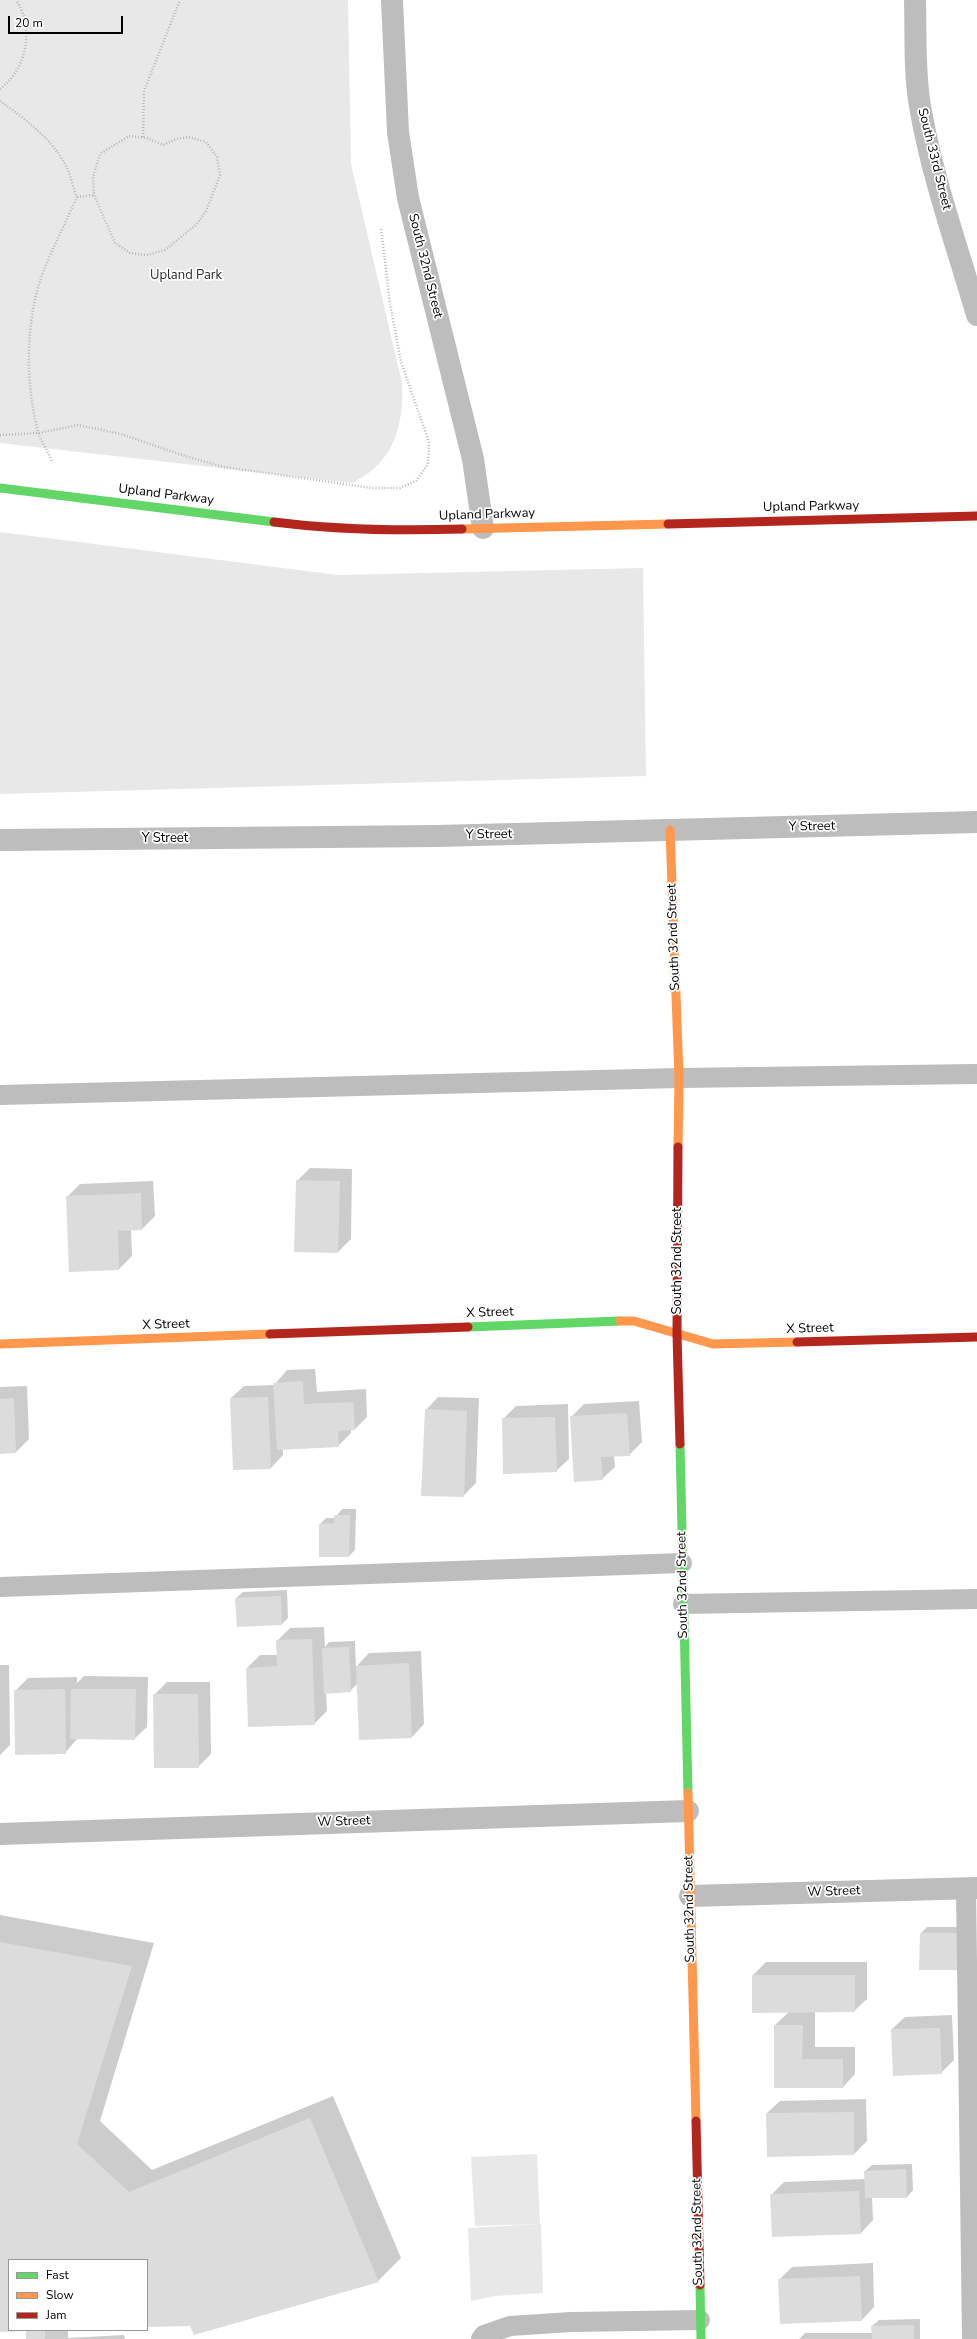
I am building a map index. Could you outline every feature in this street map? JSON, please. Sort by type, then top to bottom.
[{"type":"street","name":"South 32nd Street","points":[[392,0],[398,132],[408,198],[473,459],[483,528]]},
{"type":"street","name":"South 33rd Street","points":[[915,0],[920,105],[929,149],[977,315]]},
{"type":"street","name":"Upland Parkway","points":[[0,488],[323,528],[390,531],[977,516]]},
{"type":"street","name":"Y Street","points":[[0,840],[437,836],[977,822]]},
{"type":"street","name":"South 32nd Street","points":[[670,830],[679,1078],[677,1334],[700,2330]]},
{"type":"street","name":"X Street","points":[[0,1344],[634,1321],[713,1344],[977,1337]]},
{"type":"street","name":"W Street","points":[[0,1834],[688,1811]]},
{"type":"street","name":"W Street","points":[[690,1896],[971,1888]]},
{"type":"lane","points":[[0,1095],[679,1078],[977,1074]]},
{"type":"lane","points":[[0,1587],[682,1563]]},
{"type":"lane","points":[[683,1604],[977,1598]]},
{"type":"lane","points":[[971,1888],[972,2339]]},
{"type":"lane","points":[[481,2339],[484,2335],[510,2326],[571,2322],[700,2330]]},
{"type":"path","points":[[0,89],[8,83],[20,66],[27,46],[26,25],[16,0]]},
{"type":"path","points":[[143,137],[144,92],[180,0]]},
{"type":"path","points":[[0,101],[20,115],[46,138],[66,168],[76,198],[44,271],[33,312],[30,359],[33,404],[39,433],[52,461],[51,495]]},
{"type":"path","points":[[129,136],[143,137],[163,146],[176,139],[189,137],[206,142],[217,157],[220,175],[206,211],[197,224],[165,250],[147,255],[130,253],[116,243],[94,195],[93,177],[100,154],[129,136]]},
{"type":"path","points":[[76,198],[94,195]]},
{"type":"path","points":[[0,435],[39,433],[78,425],[121,434],[185,456],[224,467],[372,488],[400,488],[416,480],[428,464],[429,442],[401,362],[390,304],[380,221]]},
{"type":"green space","name":"Upland Park","points":[[0,0],[348,0],[351,164],[402,383],[401,414],[394,442],[378,465],[366,475],[352,483],[0,443]]},
{"type":"green space","points":[[0,532],[338,575],[643,568],[646,776],[0,794]]},
{"type":"green space","points":[[537,2154],[540,2224],[475,2226],[471,2157]]},
{"type":"green space","points":[[541,2224],[543,2293],[495,2296],[471,2301],[468,2228]]},
{"type":"building","points":[[296,1180],[340,1181],[338,1253],[294,1252]]},
{"type":"building","points":[[141,1193],[142,1230],[118,1231],[119,1270],[69,1272],[66,1196]]},
{"type":"building","points":[[303,1381],[304,1404],[353,1402],[355,1430],[338,1431],[339,1447],[277,1450],[273,1383]]},
{"type":"building","points":[[268,1397],[271,1469],[233,1470],[230,1398]]},
{"type":"building","points":[[14,1398],[16,1453],[0,1454],[0,1399]]},
{"type":"building","points":[[425,1409],[467,1411],[464,1497],[421,1496]]},
{"type":"building","points":[[627,1413],[630,1456],[601,1457],[603,1480],[574,1482],[570,1416]]},
{"type":"building","points":[[555,1417],[557,1472],[503,1474],[502,1418]]},
{"type":"building","points":[[334,1515],[350,1515],[349,1557],[319,1557],[319,1524],[334,1523]]},
{"type":"building","points":[[281,1596],[282,1625],[237,1627],[235,1598]]},
{"type":"building","points":[[312,1639],[315,1725],[248,1727],[246,1668],[277,1666],[276,1640]]},
{"type":"building","points":[[349,1647],[351,1692],[324,1694],[322,1648]]},
{"type":"building","points":[[409,1663],[412,1738],[359,1740],[356,1666]]},
{"type":"building","points":[[65,1689],[66,1754],[15,1755],[14,1690]]},
{"type":"building","points":[[71,1689],[136,1689],[135,1740],[70,1739]]},
{"type":"building","points":[[153,1694],[198,1694],[199,1768],[154,1768]]},
{"type":"building","points":[[920,1933],[961,1933],[960,1970],[919,1970]]},
{"type":"building","points":[[0,1942],[132,1966],[77,2144],[129,2192],[310,2118],[379,2282],[194,2335],[190,2326],[148,2327],[148,2259],[8,2259],[8,2331],[25,2331],[0,2332]]},
{"type":"building","points":[[752,1975],[855,1975],[855,2012],[752,2013]]},
{"type":"building","points":[[774,2025],[803,2025],[802,2059],[843,2059],[843,2088],[774,2088]]},
{"type":"building","points":[[940,2028],[942,2074],[893,2076],[891,2029]]},
{"type":"building","points":[[854,2112],[854,2155],[767,2157],[766,2113]]},
{"type":"building","points":[[906,2169],[907,2198],[865,2198],[864,2171]]},
{"type":"building","points":[[859,2191],[861,2234],[772,2237],[770,2194]]},
{"type":"building","points":[[860,2276],[862,2321],[780,2324],[778,2279]]},
{"type":"building","points":[[914,2325],[914,2339],[872,2339],[871,2326]]},
{"type":"building","points":[[26,2331],[45,2331],[45,2339],[26,2339]]},
{"type":"traffic: fast","points":[[0,488],[274,522]]},
{"type":"traffic: fast","points":[[468,1327],[620,1321]]},
{"type":"traffic: fast","points":[[680,1444],[688,1793]]},
{"type":"traffic: fast","points":[[700,2285],[701,2339]]},
{"type":"traffic: slow","points":[[462,529],[668,524]]},
{"type":"traffic: slow","points":[[670,830],[679,1078],[678,1147]]},
{"type":"traffic: slow","points":[[620,1321],[634,1321],[713,1344],[797,1342]]},
{"type":"traffic: slow","points":[[0,1344],[270,1334]]},
{"type":"traffic: slow","points":[[688,1793],[696,2121]]},
{"type":"traffic: jam","points":[[668,524],[977,516]]},
{"type":"traffic: jam","points":[[274,522],[321,527],[368,529],[462,529]]},
{"type":"traffic: jam","points":[[678,1147],[677,1334],[680,1444]]},
{"type":"traffic: jam","points":[[270,1334],[468,1327]]},
{"type":"traffic: jam","points":[[797,1342],[977,1337]]},
{"type":"traffic: jam","points":[[696,2121],[700,2285]]}]
